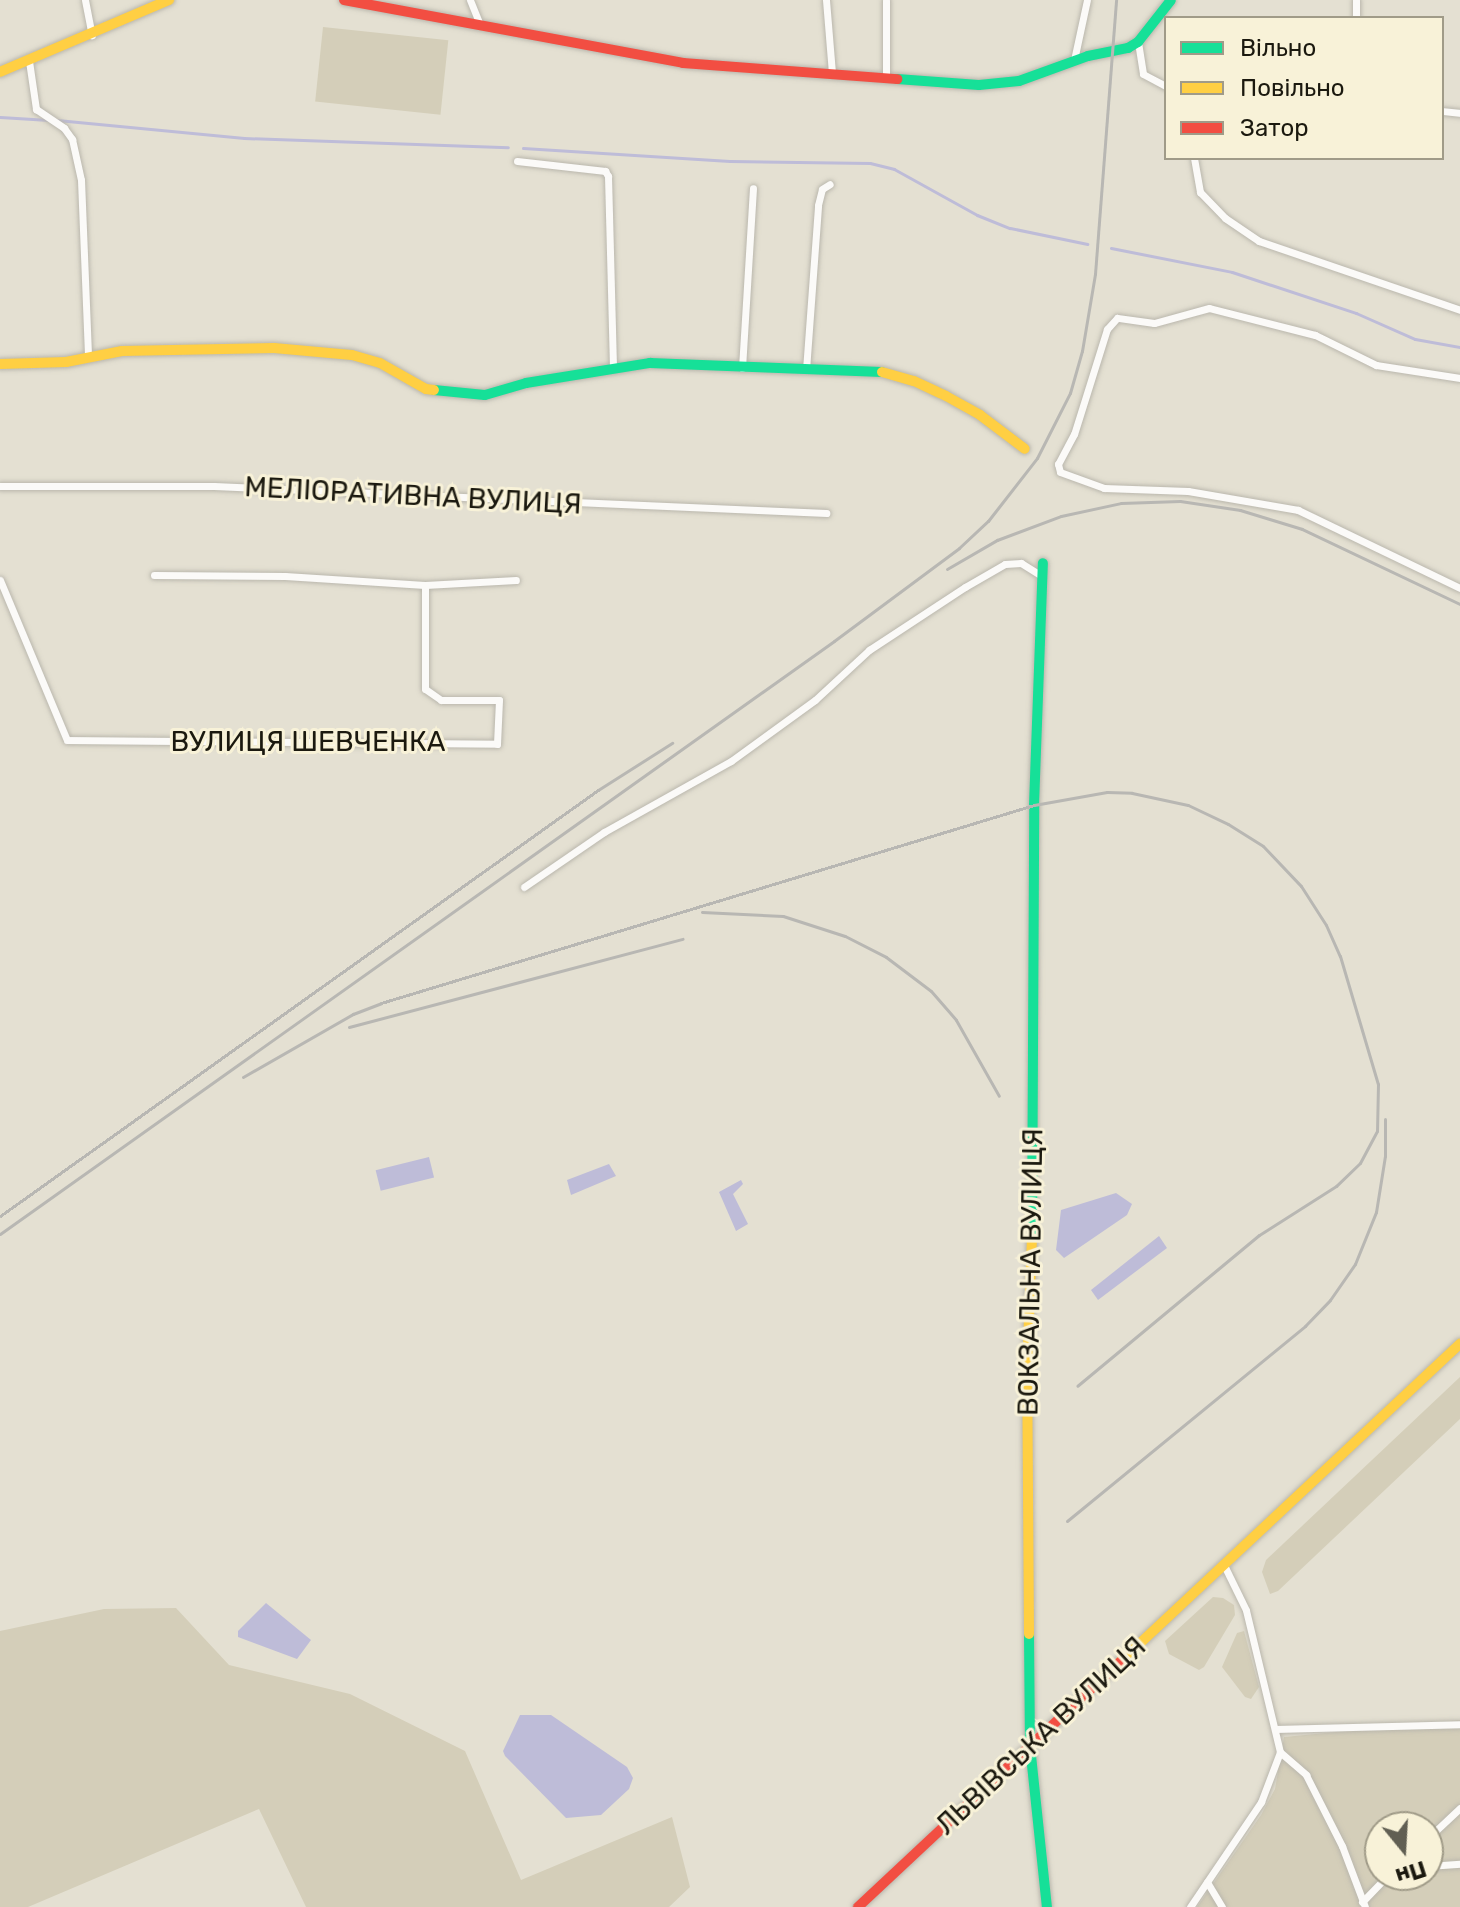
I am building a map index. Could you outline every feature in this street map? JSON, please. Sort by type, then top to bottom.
[{"type":"main road","points":[[0,72],[169,0]]},
{"type":"main road","points":[[344,0],[683,63],[952,85],[1007,83],[1033,78],[1074,60],[1122,50],[1138,42],[1171,0]]},
{"type":"main road","points":[[0,364],[66,362],[134,350],[274,348],[323,351],[380,363],[426,389],[485,395],[650,363],[877,371],[914,381],[980,415],[1025,449]]},
{"type":"main road","name":"ВОКЗАЛЬНА ВУЛИЦЯ","points":[[1043,563],[1034,798],[1034,1095],[1027,1373],[1030,1746],[1047,1907]]},
{"type":"main road","name":"ЛЬВІВСЬКА ВУЛИЦЯ","points":[[858,1907],[1460,1344]]},
{"type":"street","points":[[85,0],[92,35]]},
{"type":"street","points":[[470,0],[480,25]]},
{"type":"street","points":[[826,0],[832,73]]},
{"type":"street","points":[[886,0],[886,79]]},
{"type":"street","points":[[1074,60],[1087,0]]},
{"type":"street","points":[[1138,42],[1143,74],[1164,85]]},
{"type":"street","points":[[29,61],[36,109],[64,128],[72,139],[81,180],[88,357]]},
{"type":"street","points":[[1194,160],[1200,192],[1225,218],[1259,241],[1460,310]]},
{"type":"street","points":[[517,161],[605,171],[608,176],[613,368]]},
{"type":"street","points":[[806,370],[818,205],[822,189],[830,184]]},
{"type":"street","points":[[742,368],[753,188]]},
{"type":"street","points":[[1460,378],[1376,365],[1315,335],[1209,308],[1154,323],[1113,320],[1107,329],[1074,434],[1060,456],[1060,472],[1104,488],[1188,491],[1298,510],[1357,535],[1460,588]]},
{"type":"street","name":"МЕЛІОРАТИВНА ВУЛИЦЯ","points":[[0,486],[214,486],[826,513]]},
{"type":"street","points":[[524,887],[604,832],[731,761],[815,700],[869,650],[965,587],[1005,564],[1021,563],[1042,576]]},
{"type":"street","points":[[154,575],[285,576],[425,585],[516,580]]},
{"type":"street","name":"ВУЛИЦЯ ШЕВЧЕНКА","points":[[0,580],[67,740],[497,744],[499,700],[441,700],[425,689],[425,585]]},
{"type":"street","points":[[1190,1907],[1261,1802],[1280,1752],[1246,1610],[1224,1565]]},
{"type":"street","points":[[1275,1729],[1460,1724]]},
{"type":"street","points":[[1280,1752],[1306,1775],[1342,1846],[1364,1905]]},
{"type":"street","points":[[1444,1823],[1460,1808]]},
{"type":"street","points":[[1207,1882],[1222,1907]]},
{"type":"shaded area","points":[[323,27],[448,40],[440,115],[315,102]]},
{"type":"shaded area","points":[[1460,1377],[1460,1419],[1278,1591],[1270,1594],[1262,1572],[1266,1560]]},
{"type":"shaded area","points":[[1213,1597],[1223,1598],[1234,1605],[1235,1615],[1204,1667],[1199,1670],[1169,1654],[1165,1641]]},
{"type":"shaded area","points":[[176,1608],[229,1665],[350,1694],[465,1751],[521,1880],[672,1817],[690,1887],[669,1907],[306,1907],[259,1809],[28,1907],[0,1907],[0,1631],[104,1609]]},
{"type":"shaded area","points":[[1244,1631],[1259,1687],[1251,1699],[1245,1697],[1222,1667],[1237,1633]]},
{"type":"shaded area","points":[[1460,1720],[1460,1907],[1197,1907],[1261,1815],[1275,1789],[1284,1737]]},
{"type":"water","points":[[429,1157],[434,1177],[381,1191],[376,1170]]},
{"type":"water","points":[[609,1164],[616,1176],[571,1195],[567,1180]]},
{"type":"water","points":[[741,1180],[743,1184],[733,1194],[748,1224],[736,1231],[719,1192]]},
{"type":"water","points":[[1116,1193],[1132,1204],[1127,1215],[1064,1258],[1056,1250],[1061,1210]]},
{"type":"water","points":[[1159,1236],[1167,1248],[1098,1300],[1091,1290]]},
{"type":"water","points":[[266,1603],[311,1640],[297,1659],[238,1637],[238,1631]]},
{"type":"water","points":[[520,1715],[551,1715],[627,1767],[633,1778],[629,1789],[601,1815],[566,1818],[505,1756],[503,1751]]},
{"type":"waterway","points":[[0,117],[49,120]]},
{"type":"waterway","points":[[57,120],[244,138],[508,147]]},
{"type":"waterway","points":[[523,148],[730,161],[870,163],[894,169],[977,215],[1010,228],[1087,244]]},
{"type":"waterway","points":[[1111,248],[1232,272],[1356,313],[1415,339],[1460,347]]},
{"type":"railway","points":[[0,1234],[834,641],[959,548],[988,521],[1037,458],[1070,393],[1082,351],[1095,274],[1116,0]]},
{"type":"railway","points":[[947,569],[997,540],[1061,516],[1121,503],[1180,501],[1240,510],[1302,529],[1460,604]]},
{"type":"railway","points":[[0,1216],[598,790],[672,743]]},
{"type":"railway","points":[[243,1077],[353,1014],[381,1003],[1034,805],[1107,792],[1132,793],[1188,805],[1228,824],[1263,846],[1301,886],[1326,925],[1340,956],[1378,1084],[1377,1131],[1360,1163],[1336,1186],[1259,1235],[1077,1386]]},
{"type":"railway","points":[[702,912],[783,916],[845,936],[886,957],[931,991],[956,1020],[999,1096]]},
{"type":"railway","points":[[349,1027],[683,939]]},
{"type":"railway","points":[[1067,1521],[1305,1326],[1330,1300],[1355,1264],[1376,1212],[1385,1156],[1385,1119]]},
{"type":"traffic: fast","points":[[897,79],[979,85],[1019,81],[1088,56],[1128,48],[1138,42],[1171,0]]},
{"type":"traffic: fast","points":[[434,390],[485,395],[526,383],[650,363],[882,372]]},
{"type":"traffic: fast","points":[[1032,1238],[1034,805],[1043,563]]},
{"type":"traffic: fast","points":[[1029,1634],[1030,1746],[1047,1907]]},
{"type":"traffic: slow","points":[[0,72],[169,0]]},
{"type":"traffic: slow","points":[[0,364],[66,362],[122,351],[274,348],[352,355],[380,363],[426,389],[434,390]]},
{"type":"traffic: slow","points":[[882,372],[914,381],[946,396],[980,415],[1025,449]]},
{"type":"traffic: slow","points":[[1029,1634],[1027,1373],[1032,1238]]},
{"type":"traffic: slow","points":[[1120,1662],[1460,1344]]},
{"type":"traffic: jam","points":[[344,0],[683,63],[897,79]]},
{"type":"traffic: jam","points":[[858,1907],[1120,1662]]}]
